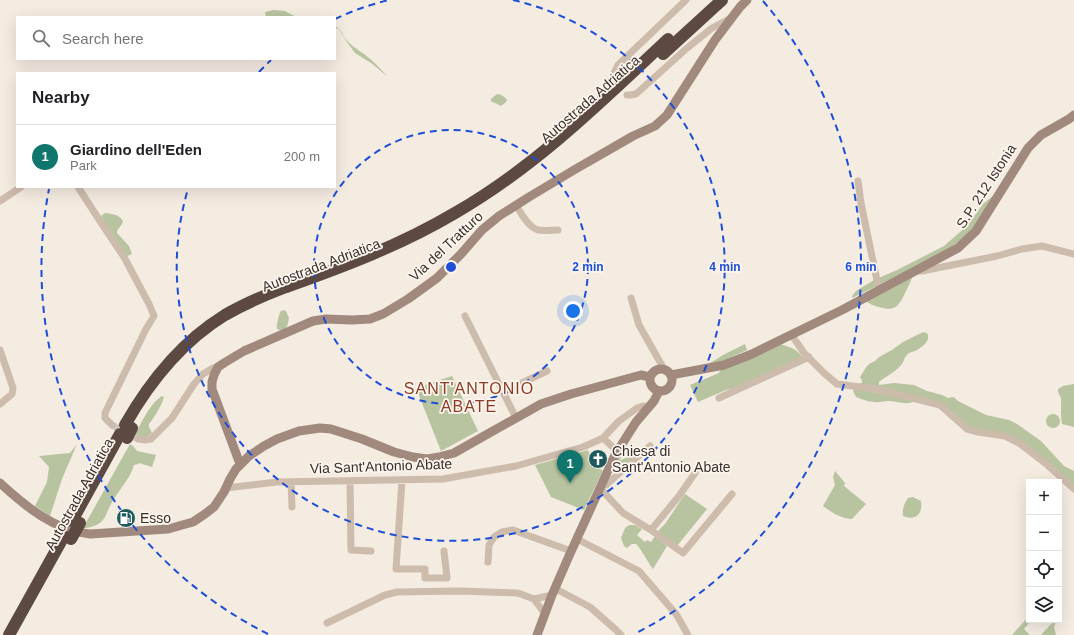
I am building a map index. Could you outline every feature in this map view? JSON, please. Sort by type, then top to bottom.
[{"type":"highway","name":"Autostrada Adriatica","points":[[289,289],[378,252],[429,227],[479,198],[514,174],[558,140],[711,0]]},
{"type":"highway","name":"Autostrada Adriatica","points":[[18,635],[76,522],[148,388],[161,371],[190,341],[212,324],[250,302],[354,270],[394,253],[470,213],[518,180],[606,108],[722,0]]},
{"type":"highway","name":"Autostrada Adriatica","points":[[9,635],[68,538]]},
{"type":"main road","name":"Via del Tratturo","points":[[218,367],[244,351],[313,321],[326,319],[370,319],[383,314],[408,299],[437,278],[482,230],[499,216],[633,136],[655,126],[667,116],[715,40],[731,18],[747,0]]},
{"type":"main road","name":"S.P. 212 Istonia","points":[[668,372],[724,365],[752,354],[958,248],[976,231],[1028,148],[1041,135],[1074,115]]},
{"type":"main road","points":[[218,367],[212,382],[212,389],[240,464]]},
{"type":"main road","points":[[657,370],[668,372],[672,382],[666,390],[659,391],[650,385],[650,377],[654,371],[657,370]]},
{"type":"main road","points":[[0,483],[26,505],[53,524],[81,533],[90,534],[168,529],[193,522],[205,514],[214,507],[221,498],[233,474],[240,464],[254,452],[277,439],[299,431],[320,428],[331,429],[362,439],[394,452],[413,457],[427,459],[440,457],[454,453],[541,404],[571,394],[641,375],[650,377]]},
{"type":"main road","points":[[537,635],[571,551],[617,451],[659,391]]},
{"type":"street","points":[[613,81],[614,73],[618,64],[686,0]]},
{"type":"street","points":[[627,95],[636,94],[712,28],[731,18]]},
{"type":"street","points":[[858,181],[861,203],[879,290]]},
{"type":"street","points":[[0,201],[20,188]]},
{"type":"street","points":[[79,188],[124,257],[154,316],[104,413],[106,418],[126,431],[145,440],[151,439],[172,418],[194,384],[212,368],[218,367]]},
{"type":"street","points":[[516,205],[530,225],[538,230],[558,230]]},
{"type":"street","points":[[916,270],[922,271],[1042,246],[1074,254]]},
{"type":"street","points":[[631,298],[639,325],[668,372]]},
{"type":"street","points":[[465,316],[516,418]]},
{"type":"street","points":[[791,334],[804,352],[837,384],[876,389],[940,405],[967,429],[1005,436],[1019,443],[1045,463],[1074,489]]},
{"type":"street","points":[[0,350],[13,388],[12,394],[0,404]]},
{"type":"street","points":[[719,398],[809,357]]},
{"type":"street","points":[[503,392],[547,371]]},
{"type":"street","points":[[194,384],[205,380],[212,382]]},
{"type":"street","name":"Via Sant'Antonio Abate","points":[[226,488],[277,482],[443,479],[516,466],[583,447],[603,438],[619,421],[637,408],[643,406],[648,407]]},
{"type":"street","points":[[603,438],[617,451]]},
{"type":"street","points":[[650,446],[606,485],[600,487],[623,514],[651,530],[683,553],[732,494]]},
{"type":"street","points":[[651,530],[679,496],[695,473]]},
{"type":"street","points":[[402,480],[396,569],[426,568],[425,578],[447,578],[444,551]]},
{"type":"street","points":[[350,481],[351,550],[371,551]]},
{"type":"street","points":[[291,482],[292,507]]},
{"type":"street","points":[[488,562],[489,545],[494,537],[502,532],[513,530],[571,551]]},
{"type":"street","points":[[577,539],[639,571],[676,614],[688,635]]},
{"type":"street","points":[[327,623],[385,595],[397,592],[518,592],[534,599],[545,614]]},
{"type":"street","points":[[534,599],[554,592],[590,607],[621,635]]},
{"type":"green space","points":[[274,10],[285,11],[294,16],[266,16],[265,12]]},
{"type":"green space","points":[[339,29],[349,43],[370,59],[387,76],[371,63],[355,53]]},
{"type":"green space","points":[[497,94],[503,96],[507,100],[501,106],[491,101],[491,99]]},
{"type":"green space","points":[[994,195],[976,225],[962,239],[946,251],[852,298],[856,291],[874,280],[944,246],[967,226],[983,204]]},
{"type":"green space","points":[[105,213],[113,214],[123,221],[117,233],[129,246],[132,254],[125,257],[101,216]]},
{"type":"green space","points":[[913,275],[903,298],[896,307],[889,309],[884,308],[868,303],[865,300]]},
{"type":"green space","points":[[283,310],[286,311],[289,318],[287,327],[280,330],[277,329],[277,323],[280,312]]},
{"type":"green space","points":[[923,332],[927,333],[928,336],[926,343],[907,355],[900,367],[879,382],[879,385],[894,383],[914,385],[948,398],[953,397],[986,415],[1009,420],[1017,424],[1041,441],[1064,466],[1074,471],[1074,487],[1029,447],[967,427],[940,405],[858,384],[862,383],[860,377],[869,364],[903,342]]},
{"type":"green space","points":[[745,344],[747,350],[723,361],[707,365],[723,355]]},
{"type":"green space","points":[[779,344],[795,350],[802,357],[737,388],[726,390],[698,402],[690,385],[719,373],[721,368]]},
{"type":"green space","points":[[452,376],[478,431],[441,451],[416,388]]},
{"type":"green space","points":[[1074,384],[1074,427],[1062,424],[1061,398],[1058,389],[1063,386]]},
{"type":"green space","points":[[855,388],[915,401],[905,403],[887,401],[870,402],[856,397],[853,391]]},
{"type":"green space","points":[[162,396],[164,397],[156,415],[149,424],[152,433],[144,438],[134,436],[150,409]]},
{"type":"green space","points":[[1053,414],[1058,416],[1060,421],[1058,426],[1053,428],[1048,426],[1046,421],[1048,416]]},
{"type":"green space","points":[[77,444],[62,479],[50,516],[35,506],[47,482],[49,467],[39,456],[70,453]]},
{"type":"green space","points":[[130,444],[137,451],[156,455],[152,467],[139,463],[134,465],[130,476],[113,501],[103,520],[95,526],[83,528]]},
{"type":"green space","points":[[626,446],[625,452],[620,459],[621,460],[632,455],[636,455],[621,470],[613,469],[612,464]]},
{"type":"green space","points":[[588,450],[595,468],[603,470],[584,510],[551,497],[535,465]]},
{"type":"green space","points":[[835,471],[845,483],[844,486],[866,504],[852,519],[848,519],[833,513],[823,506],[835,485],[833,477]]},
{"type":"green space","points":[[685,494],[707,509],[677,546],[657,532],[665,524]]},
{"type":"green space","points":[[913,497],[921,501],[921,510],[917,516],[911,518],[903,516],[905,502],[908,498]]},
{"type":"green space","points":[[629,525],[635,525],[642,529],[637,535],[645,542],[647,540],[651,542],[655,536],[667,546],[653,569],[636,544],[632,544],[627,548],[624,546],[621,538],[625,528]]},
{"type":"green space","points":[[1026,619],[1026,623],[1029,623],[1024,629],[1030,635],[1012,635]]},
{"type":"green space","points":[[1055,623],[1054,627],[1056,635],[1041,635],[1050,625]]},
{"type":"tunnel","points":[[112,425],[138,439]]},
{"type":"place","name":"Chiesa di Sant'Antonio Abate","points":[[598,459]]},
{"type":"place","name":"Giardino dell'Eden","points":[[570,483]]},
{"type":"place","name":"Esso","points":[[126,518]]},
{"type":"district","name":"SANT'ANTONIO ABATE","points":[[469,397]]}]
